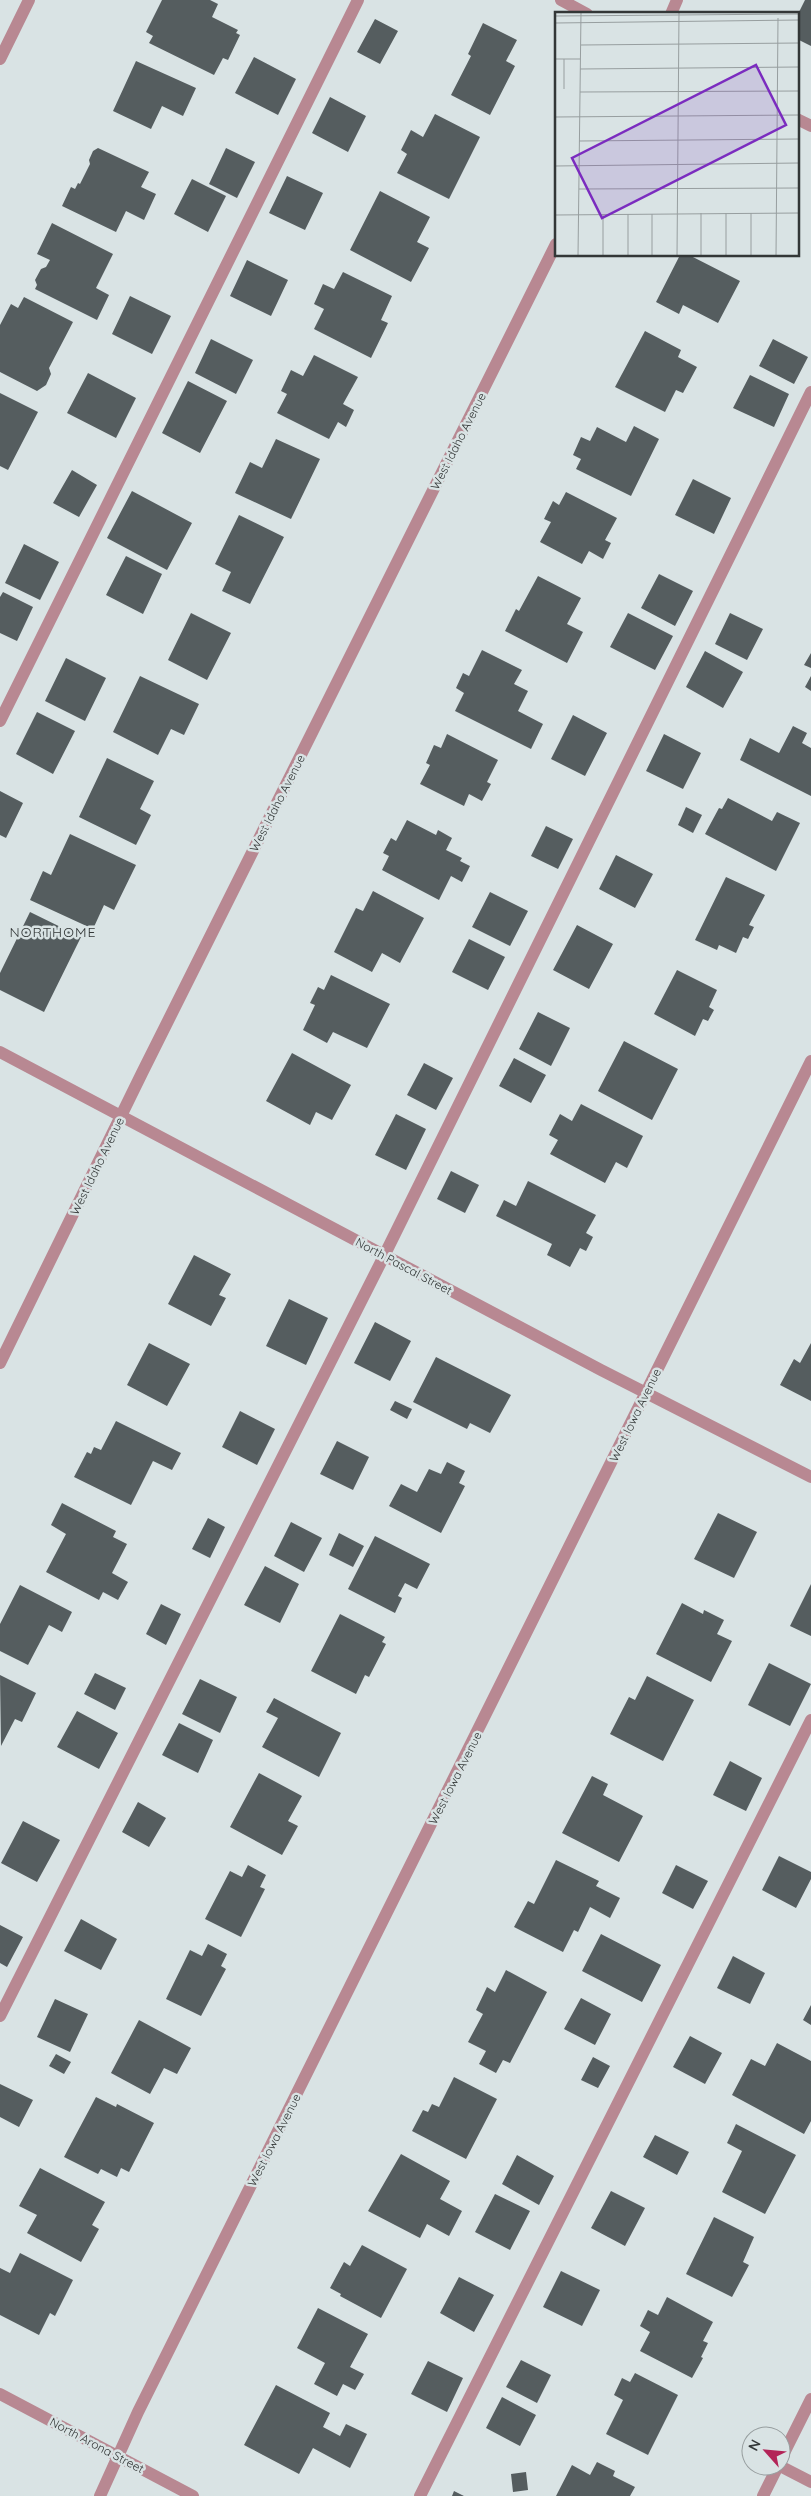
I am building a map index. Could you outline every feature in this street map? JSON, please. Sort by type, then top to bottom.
[{"type":"street","points":[[0,59],[29,0]]},
{"type":"street","points":[[0,721],[358,0]]},
{"type":"street","points":[[560,0],[582,12]]},
{"type":"street","points":[[672,12],[678,0]]},
{"type":"street","points":[[798,120],[811,126]]},
{"type":"street","name":"West Idaho Avenue","points":[[0,1363],[121,1116],[555,246]]},
{"type":"street","points":[[0,2016],[384,1256],[811,392]]},
{"type":"street","name":"North Pascal Street","points":[[0,1052],[384,1256],[811,1477]]},
{"type":"street","name":"West Iowa Avenue","points":[[100,2496],[143,2403],[811,1061]]},
{"type":"street","points":[[420,2496],[811,1720]]},
{"type":"street","name":"North Arona Street","points":[[0,2394],[193,2496]]},
{"type":"street","points":[[791,2439],[811,2399]]},
{"type":"street","points":[[791,2472],[811,2482]]},
{"type":"street","points":[[762,2496],[773,2476]]},
{"type":"building","points":[[162,0],[210,0],[218,4],[212,17],[238,30],[236,33],[240,35],[228,60],[223,58],[214,75],[149,43],[153,36],[146,32]]},
{"type":"building","points":[[805,0],[811,0],[811,46],[798,40],[798,14]]},
{"type":"building","points":[[375,19],[398,31],[380,64],[357,52]]},
{"type":"building","points":[[483,23],[517,40],[506,61],[515,66],[490,115],[451,95],[471,56],[468,54]]},
{"type":"building","points":[[254,57],[296,79],[278,115],[235,93]]},
{"type":"building","points":[[136,61],[196,88],[183,116],[162,106],[151,129],[113,111]]},
{"type":"building","points":[[330,97],[366,116],[348,152],[312,133]]},
{"type":"building","points":[[435,114],[480,137],[449,199],[397,173],[407,154],[401,150],[411,130],[423,137]]},
{"type":"building","points":[[98,148],[149,172],[141,187],[156,194],[144,220],[126,211],[116,232],[62,206],[71,187],[75,189],[78,183],[80,184],[90,164],[89,160],[93,151]]},
{"type":"building","points":[[226,148],[255,162],[237,198],[209,184]]},
{"type":"building","points":[[287,176],[323,193],[305,230],[269,213]]},
{"type":"building","points":[[192,179],[226,196],[208,232],[174,214]]},
{"type":"building","points":[[380,191],[430,217],[417,242],[429,248],[411,282],[350,250]]},
{"type":"building","points":[[52,223],[113,254],[96,288],[109,295],[97,320],[35,289],[37,285],[35,280],[41,269],[46,267],[50,260],[37,254]]},
{"type":"building","points":[[679,256],[691,256],[740,281],[718,323],[683,305],[679,314],[656,302]]},
{"type":"building","points":[[247,260],[288,280],[271,316],[230,296]]},
{"type":"building","points":[[343,272],[392,296],[381,320],[388,323],[371,358],[314,329],[324,309],[314,304],[323,284],[334,289]]},
{"type":"building","points":[[130,296],[171,316],[152,354],[112,334]]},
{"type":"building","points":[[24,297],[73,322],[49,368],[51,374],[46,385],[37,391],[0,372],[0,325],[11,304],[18,308]]},
{"type":"building","points":[[645,331],[681,350],[678,357],[697,367],[683,393],[676,390],[665,412],[615,387]]},
{"type":"building","points":[[211,339],[253,360],[236,394],[195,373]]},
{"type":"building","points":[[773,339],[808,357],[794,384],[759,366]]},
{"type":"building","points":[[314,355],[358,377],[343,404],[354,410],[346,427],[338,422],[329,439],[277,413],[287,394],[281,391],[291,370],[303,376]]},
{"type":"building","points":[[88,373],[136,398],[116,438],[67,413]]},
{"type":"building","points":[[750,375],[789,394],[774,427],[733,408]]},
{"type":"building","points":[[188,381],[227,401],[200,453],[162,433]]},
{"type":"building","points":[[0,393],[38,412],[8,470],[0,466]]},
{"type":"building","points":[[634,426],[659,439],[631,496],[576,469],[581,459],[573,455],[581,437],[590,441],[597,427],[626,442]]},
{"type":"building","points":[[276,439],[320,459],[291,519],[235,493],[250,462],[262,468]]},
{"type":"building","points":[[72,470],[97,485],[79,517],[53,503]]},
{"type":"building","points":[[693,479],[731,498],[714,534],[675,515]]},
{"type":"building","points":[[132,491],[192,523],[167,570],[107,538]]},
{"type":"building","points":[[566,492],[617,518],[605,540],[611,543],[603,559],[589,551],[582,564],[540,542],[551,522],[544,519],[553,501],[559,505]]},
{"type":"building","points":[[239,515],[284,537],[250,604],[222,591],[231,572],[215,564]]},
{"type":"building","points":[[24,544],[59,562],[40,600],[5,583]]},
{"type":"building","points":[[126,556],[162,574],[143,614],[106,595]]},
{"type":"building","points":[[659,574],[693,591],[675,626],[641,608]]},
{"type":"building","points":[[538,576],[581,598],[567,624],[583,632],[567,663],[505,631],[516,609],[519,611]]},
{"type":"building","points":[[3,592],[33,607],[17,641],[0,633],[0,597]]},
{"type":"building","points":[[191,613],[231,633],[207,680],[168,660]]},
{"type":"building","points":[[628,613],[673,636],[655,670],[610,647]]},
{"type":"building","points":[[730,613],[763,629],[747,660],[715,644]]},
{"type":"building","points":[[482,650],[522,670],[514,684],[528,691],[518,711],[543,724],[531,749],[455,711],[464,693],[456,688],[463,673],[469,676]]},
{"type":"building","points":[[705,651],[743,672],[723,708],[686,687]]},
{"type":"building","points":[[811,653],[811,668],[804,665]]},
{"type":"building","points":[[66,658],[106,678],[85,721],[45,701]]},
{"type":"building","points":[[140,676],[199,704],[184,735],[171,729],[158,755],[113,732]]},
{"type":"building","points":[[811,676],[811,691],[805,687]]},
{"type":"building","points":[[37,712],[75,731],[53,774],[16,754]]},
{"type":"building","points":[[573,715],[607,733],[585,776],[551,759]]},
{"type":"building","points":[[793,726],[807,733],[802,743],[811,748],[811,796],[740,760],[750,738],[779,753]]},
{"type":"building","points":[[447,734],[498,760],[487,782],[491,784],[482,801],[469,794],[464,806],[420,784],[430,765],[426,763],[434,745],[441,748]]},
{"type":"building","points":[[664,734],[701,753],[683,789],[646,771]]},
{"type":"building","points":[[107,758],[154,781],[140,809],[151,815],[136,845],[79,817]]},
{"type":"building","points":[[0,791],[23,803],[6,838],[0,835]]},
{"type":"building","points":[[728,798],[772,821],[777,812],[800,823],[776,871],[705,834],[719,808],[722,809]]},
{"type":"building","points":[[686,807],[702,815],[693,833],[678,825]]},
{"type":"building","points":[[407,820],[436,835],[438,830],[452,838],[446,850],[462,858],[460,861],[470,866],[462,882],[451,876],[439,900],[382,870],[389,856],[383,853],[391,838],[396,841]]},
{"type":"building","points":[[546,826],[573,839],[558,869],[531,856]]},
{"type":"building","points":[[70,834],[136,865],[114,910],[104,905],[93,929],[30,900],[43,871],[51,875]]},
{"type":"building","points":[[616,855],[653,874],[635,908],[599,889]]},
{"type":"building","points":[[726,877],[765,895],[749,925],[754,927],[748,939],[743,937],[736,953],[719,945],[717,950],[695,940]]},
{"type":"building","points":[[373,891],[424,918],[400,963],[382,953],[372,972],[334,952],[356,908],[363,911]]},
{"type":"building","points":[[490,892],[528,911],[510,946],[472,927]]},
{"type":"building","points":[[30,912],[81,937],[44,1012],[0,990],[0,973]]},
{"type":"building","points":[[577,925],[613,944],[589,989],[553,970]]},
{"type":"building","points":[[469,939],[505,957],[488,990],[452,972]]},
{"type":"building","points":[[677,970],[717,990],[709,1007],[714,1010],[708,1021],[703,1019],[695,1036],[654,1014]]},
{"type":"building","points":[[331,975],[390,1004],[367,1048],[333,1032],[327,1043],[303,1030],[315,1005],[310,1003],[318,987],[324,990]]},
{"type":"building","points":[[538,1012],[570,1028],[551,1066],[519,1049]]},
{"type":"building","points":[[624,1041],[678,1069],[652,1120],[598,1091]]},
{"type":"building","points":[[292,1053],[351,1085],[332,1120],[316,1112],[310,1125],[266,1101]]},
{"type":"building","points":[[514,1058],[546,1075],[531,1103],[499,1086]]},
{"type":"building","points":[[424,1063],[453,1078],[436,1110],[407,1095]]},
{"type":"building","points":[[581,1104],[643,1136],[627,1168],[616,1162],[605,1183],[550,1154],[558,1140],[549,1135],[560,1114],[572,1121]]},
{"type":"building","points":[[396,1114],[426,1129],[406,1170],[375,1155]]},
{"type":"building","points":[[451,1171],[479,1185],[465,1213],[437,1199]]},
{"type":"building","points":[[528,1181],[596,1215],[586,1233],[593,1237],[586,1251],[580,1248],[570,1267],[547,1255],[552,1244],[496,1216],[504,1200],[516,1206]]},
{"type":"building","points":[[194,1255],[231,1274],[219,1295],[226,1298],[211,1326],[168,1304]]},
{"type":"building","points":[[289,1299],[328,1318],[306,1365],[266,1346]]},
{"type":"building","points":[[375,1322],[411,1341],[390,1381],[354,1363]]},
{"type":"building","points":[[149,1343],[190,1364],[167,1406],[127,1385]]},
{"type":"building","points":[[811,1343],[811,1401],[780,1385],[794,1359],[800,1363]]},
{"type":"building","points":[[436,1357],[511,1395],[490,1433],[470,1423],[467,1429],[413,1402]]},
{"type":"building","points":[[395,1401],[412,1409],[407,1419],[390,1410]]},
{"type":"building","points":[[240,1411],[275,1429],[257,1465],[222,1447]]},
{"type":"building","points":[[116,1421],[181,1453],[172,1470],[153,1461],[131,1505],[74,1477],[87,1452],[91,1454],[94,1447],[101,1450]]},
{"type":"building","points":[[337,1441],[369,1457],[353,1490],[320,1474]]},
{"type":"building","points":[[447,1462],[465,1471],[459,1483],[465,1486],[441,1533],[389,1506],[401,1484],[417,1492],[429,1469],[441,1474]]},
{"type":"building","points":[[62,1503],[116,1531],[113,1537],[127,1544],[112,1573],[128,1582],[118,1600],[103,1592],[99,1600],[46,1572],[66,1534],[51,1525]]},
{"type":"building","points":[[718,1513],[757,1532],[734,1578],[694,1559]]},
{"type":"building","points":[[208,1518],[225,1527],[210,1558],[192,1549]]},
{"type":"building","points":[[291,1522],[322,1538],[304,1572],[274,1556]]},
{"type":"building","points":[[339,1533],[364,1546],[353,1567],[329,1555]]},
{"type":"building","points":[[375,1536],[430,1564],[417,1589],[405,1583],[398,1596],[402,1598],[395,1613],[348,1589]]},
{"type":"building","points":[[265,1566],[299,1584],[280,1623],[244,1605]]},
{"type":"building","points":[[811,1584],[811,1636],[790,1626]]},
{"type":"building","points":[[20,1585],[72,1612],[62,1632],[49,1625],[28,1665],[0,1651],[0,1624]]},
{"type":"building","points":[[682,1603],[703,1614],[704,1610],[724,1620],[717,1634],[732,1641],[711,1682],[656,1654]]},
{"type":"building","points":[[161,1604],[181,1614],[166,1645],[146,1634]]},
{"type":"building","points":[[340,1614],[385,1637],[382,1642],[386,1644],[369,1677],[365,1675],[356,1694],[311,1671]]},
{"type":"building","points":[[769,1663],[811,1684],[790,1726],[748,1705]]},
{"type":"building","points":[[95,1673],[126,1688],[115,1710],[84,1694]]},
{"type":"building","points":[[0,1675],[36,1693],[22,1722],[15,1719],[1,1746]]},
{"type":"building","points":[[647,1676],[694,1700],[663,1761],[610,1734],[629,1697],[635,1700]]},
{"type":"building","points":[[200,1679],[237,1697],[220,1733],[182,1714]]},
{"type":"building","points":[[274,1698],[341,1733],[319,1777],[262,1747],[278,1718],[266,1712]]},
{"type":"building","points":[[77,1711],[118,1733],[99,1769],[57,1747]]},
{"type":"building","points":[[179,1723],[213,1740],[198,1773],[162,1755]]},
{"type":"building","points":[[730,1761],[762,1778],[746,1811],[713,1795]]},
{"type":"building","points":[[259,1773],[302,1796],[288,1821],[298,1826],[282,1855],[230,1827]]},
{"type":"building","points":[[592,1776],[608,1784],[603,1795],[643,1816],[619,1862],[562,1833]]},
{"type":"building","points":[[138,1802],[166,1818],[149,1847],[122,1832]]},
{"type":"building","points":[[23,1821],[60,1840],[37,1882],[1,1863]]},
{"type":"building","points":[[779,1856],[811,1872],[811,1879],[796,1908],[762,1890]]},
{"type":"building","points":[[556,1860],[599,1881],[596,1886],[620,1898],[610,1918],[590,1907],[578,1932],[574,1930],[563,1952],[514,1927],[528,1901],[534,1904]]},
{"type":"building","points":[[248,1865],[266,1875],[260,1887],[265,1889],[241,1937],[205,1919],[230,1871],[242,1877]]},
{"type":"building","points":[[676,1865],[708,1881],[693,1909],[662,1893]]},
{"type":"building","points":[[81,1919],[117,1939],[101,1970],[64,1951]]},
{"type":"building","points":[[0,1925],[23,1937],[7,1967],[0,1963]]},
{"type":"building","points":[[601,1934],[661,1965],[642,2002],[582,1971]]},
{"type":"building","points":[[208,1944],[227,1954],[221,1966],[226,1969],[201,2016],[166,1999],[190,1950],[202,1956]]},
{"type":"building","points":[[733,1956],[765,1973],[750,2004],[717,1988]]},
{"type":"building","points":[[506,1970],[547,1992],[510,2063],[503,2060],[496,2073],[479,2064],[486,2051],[468,2042],[483,2014],[476,2010],[487,1987],[495,1992]]},
{"type":"building","points":[[581,1998],[611,2014],[595,2045],[564,2029]]},
{"type":"building","points":[[55,1999],[88,2014],[70,2052],[37,2037]]},
{"type":"building","points":[[811,2005],[811,2025],[803,2020]]},
{"type":"building","points":[[139,2020],[191,2048],[177,2074],[164,2068],[150,2094],[111,2073]]},
{"type":"building","points":[[690,2036],[722,2053],[705,2084],[673,2067]]},
{"type":"building","points":[[777,2043],[811,2061],[811,2121],[804,2134],[732,2095],[751,2059],[765,2066]]},
{"type":"building","points":[[56,2054],[71,2062],[64,2074],[49,2066]]},
{"type":"building","points":[[593,2057],[610,2066],[598,2088],[581,2080]]},
{"type":"building","points":[[454,2077],[497,2099],[466,2159],[412,2131],[423,2110],[428,2112],[432,2104],[439,2107]]},
{"type":"building","points":[[0,2084],[33,2100],[19,2127],[0,2117]]},
{"type":"building","points":[[96,2097],[116,2107],[117,2104],[154,2123],[129,2172],[121,2168],[117,2177],[101,2169],[98,2174],[64,2157]]},
{"type":"building","points":[[736,2124],[796,2155],[765,2214],[722,2192],[742,2151],[727,2143]]},
{"type":"building","points":[[655,2135],[689,2152],[677,2175],[643,2157]]},
{"type":"building","points":[[401,2154],[450,2181],[440,2199],[462,2211],[449,2236],[427,2224],[420,2238],[368,2211]]},
{"type":"building","points":[[517,2155],[554,2176],[539,2205],[502,2184]]},
{"type":"building","points":[[40,2168],[105,2202],[92,2225],[99,2229],[81,2262],[27,2233],[37,2215],[19,2206]]},
{"type":"building","points":[[611,2191],[645,2208],[625,2246],[591,2228]]},
{"type":"building","points":[[495,2194],[530,2211],[510,2250],[475,2232]]},
{"type":"building","points":[[714,2217],[754,2237],[743,2262],[749,2265],[732,2297],[686,2274]]},
{"type":"building","points":[[362,2245],[407,2269],[381,2318],[340,2296],[341,2294],[330,2288],[344,2262],[350,2266]]},
{"type":"building","points":[[20,2253],[73,2280],[55,2316],[50,2313],[39,2335],[0,2315],[0,2268],[10,2273]]},
{"type":"building","points":[[561,2271],[600,2290],[582,2326],[543,2307]]},
{"type":"building","points":[[459,2277],[494,2295],[474,2332],[440,2313]]},
{"type":"building","points":[[667,2297],[713,2322],[703,2341],[708,2343],[701,2357],[703,2358],[692,2378],[640,2351],[650,2332],[640,2326],[648,2310],[658,2315]]},
{"type":"building","points":[[318,2308],[368,2334],[350,2367],[364,2374],[355,2390],[343,2384],[337,2396],[314,2384],[325,2363],[297,2348]]},
{"type":"building","points":[[521,2360],[551,2375],[537,2403],[506,2387]]},
{"type":"building","points":[[428,2361],[463,2378],[447,2412],[411,2394]]},
{"type":"building","points":[[635,2373],[678,2395],[648,2455],[606,2434],[623,2400],[614,2395],[622,2378],[630,2382]]},
{"type":"building","points":[[276,2385],[330,2413],[323,2427],[340,2436],[346,2424],[367,2434],[350,2468],[313,2448],[299,2474],[244,2445]]},
{"type":"building","points":[[502,2397],[536,2415],[520,2446],[486,2428]]},
{"type":"building","points":[[597,2462],[615,2471],[613,2476],[635,2487],[630,2496],[556,2496],[572,2465],[590,2475]]},
{"type":"building","points":[[526,2472],[528,2490],[513,2492],[511,2474]]},
{"type":"building","points":[[454,2491],[464,2496],[452,2496]]},
{"type":"district","name":"NORTHOME","points":[[53,932]]}]
